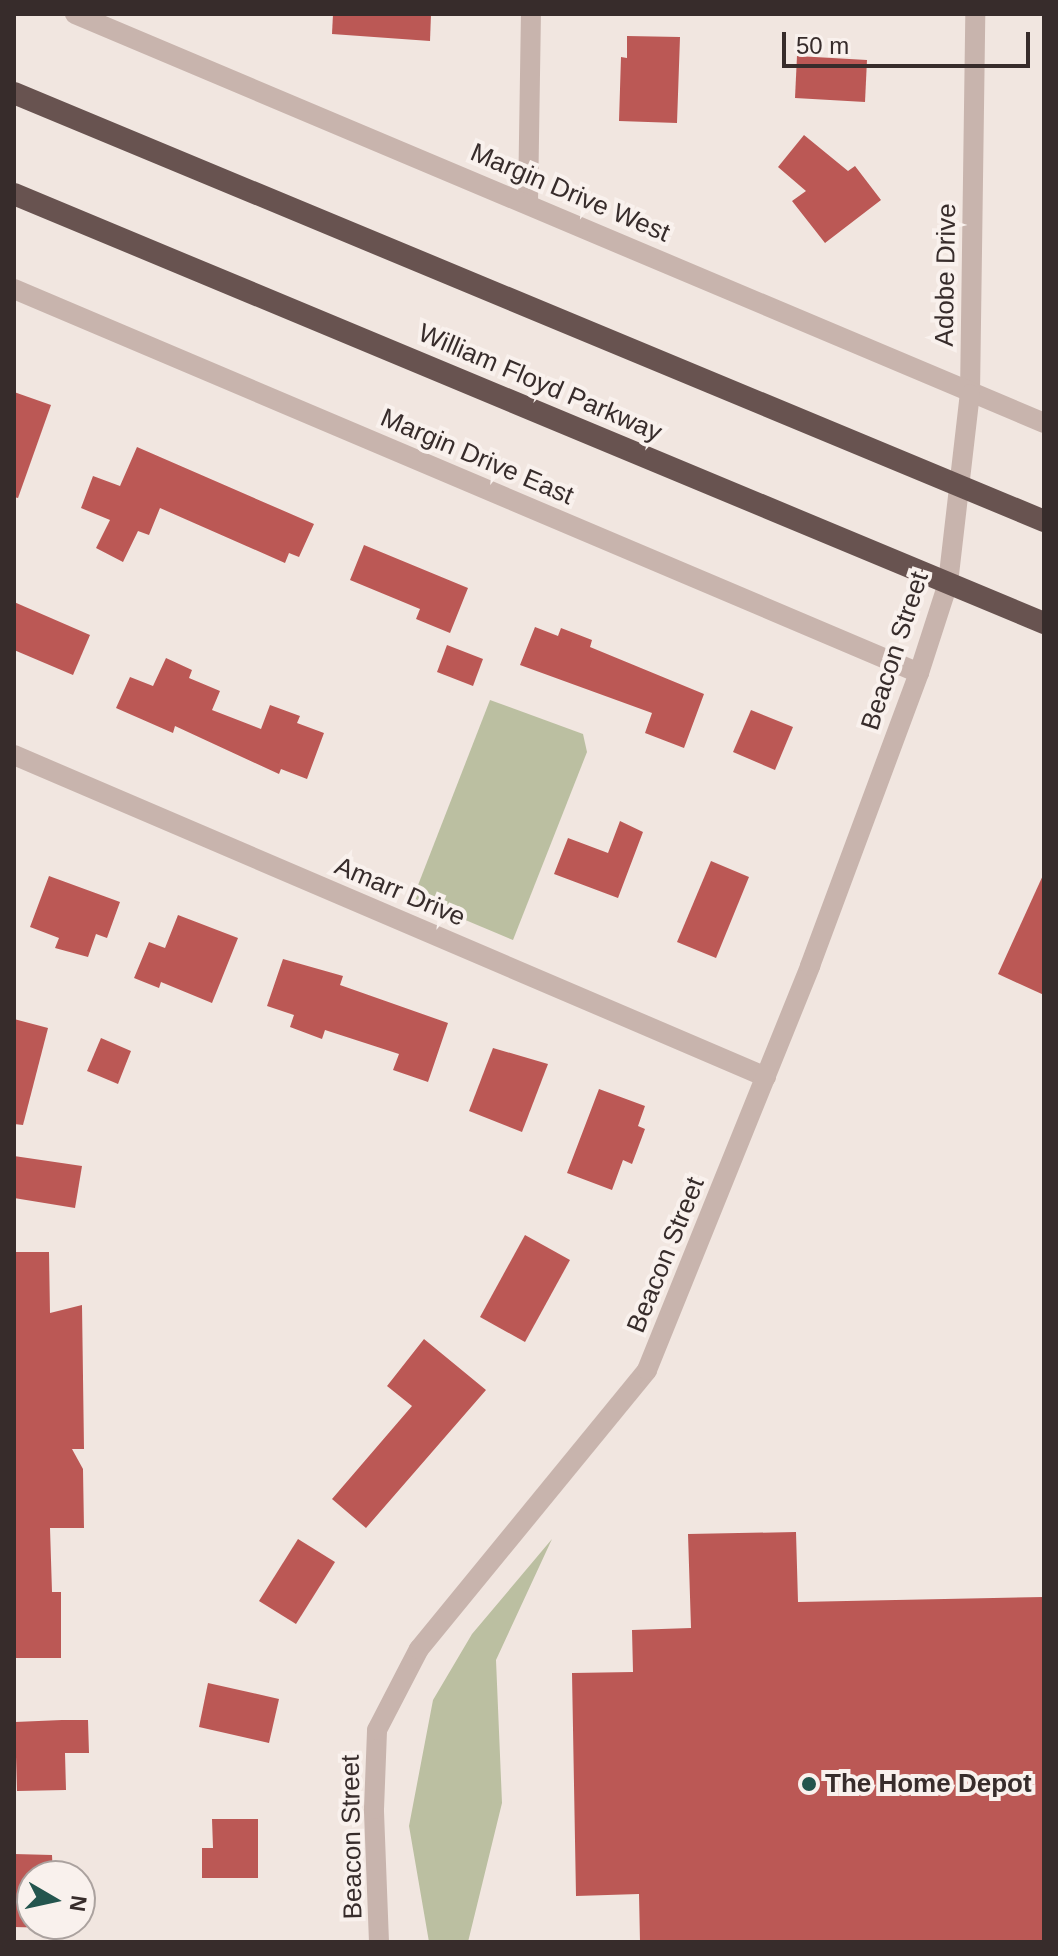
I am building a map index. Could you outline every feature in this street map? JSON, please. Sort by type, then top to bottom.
[{"type":"highway","points":[[14,93],[1044,521]]},
{"type":"highway","name":"William Floyd Parkway","points":[[14,194],[1044,623]]},
{"type":"street","points":[[528,202],[531,14]]},
{"type":"street","name":"Adobe Drive","points":[[954,535],[970,394],[975,14]]},
{"type":"street","name":"Margin Drive West","points":[[86,16],[1044,423]]},
{"type":"street","name":"Margin Drive East","points":[[14,289],[919,673]]},
{"type":"street","name":"Beacon Street","points":[[379,1942],[377,1730],[419,1649],[647,1370],[766,1077],[919,673],[948,583],[954,535]]},
{"type":"street","name":"Amarr Drive","points":[[14,755],[766,1077]]},
{"type":"green space","points":[[490,700],[583,734],[587,752],[513,940],[413,898]]},
{"type":"green space","points":[[552,1539],[496,1660],[502,1803],[468,1942],[429,1942],[409,1826],[433,1700],[472,1634]]},
{"type":"building","points":[[333,14],[431,14],[430,41],[332,34]]},
{"type":"building","points":[[627,36],[680,37],[677,123],[619,121],[621,57],[627,58]]},
{"type":"building","points":[[797,56],[867,60],[865,102],[795,98]]},
{"type":"building","points":[[804,135],[848,171],[855,166],[881,200],[825,243],[792,201],[806,191],[778,167]]},
{"type":"building","points":[[14,392],[51,405],[18,498],[14,497]]},
{"type":"building","points":[[137,447],[314,524],[299,557],[289,553],[285,563],[160,508],[149,535],[138,531],[123,562],[96,548],[110,520],[81,508],[93,476],[120,486]]},
{"type":"building","points":[[364,545],[468,588],[450,633],[416,619],[420,609],[350,580]]},
{"type":"building","points":[[14,602],[90,635],[73,675],[14,650]]},
{"type":"building","points":[[535,627],[558,636],[561,628],[592,640],[590,647],[704,694],[684,748],[645,733],[652,713],[520,665]]},
{"type":"building","points":[[447,645],[483,659],[473,686],[437,672]]},
{"type":"building","points":[[166,658],[192,670],[189,678],[220,691],[212,710],[261,729],[270,705],[300,716],[297,723],[324,733],[307,779],[281,769],[279,774],[175,726],[173,733],[116,708],[130,677],[153,686]]},
{"type":"building","points":[[751,710],[793,727],[775,770],[733,752]]},
{"type":"building","points":[[620,821],[643,832],[618,898],[554,874],[568,838],[608,853]]},
{"type":"building","points":[[711,861],[749,877],[716,958],[677,942]]},
{"type":"building","points":[[1044,873],[1044,995],[998,974]]},
{"type":"building","points":[[49,876],[120,902],[107,938],[96,934],[88,957],[55,948],[59,938],[30,927]]},
{"type":"building","points":[[178,915],[238,938],[212,1003],[161,982],[159,988],[134,978],[149,942],[165,948]]},
{"type":"building","points":[[283,959],[343,976],[340,985],[448,1023],[428,1082],[393,1070],[399,1054],[325,1030],[322,1039],[290,1027],[294,1015],[267,1006]]},
{"type":"building","points":[[14,1019],[48,1028],[23,1125],[14,1124]]},
{"type":"building","points":[[101,1038],[131,1051],[118,1084],[87,1071]]},
{"type":"building","points":[[493,1048],[548,1064],[522,1132],[469,1111]]},
{"type":"building","points":[[599,1089],[645,1106],[638,1126],[645,1129],[632,1164],[623,1160],[612,1190],[567,1173]]},
{"type":"building","points":[[14,1156],[82,1166],[75,1208],[14,1198]]},
{"type":"building","points":[[525,1235],[570,1260],[525,1342],[480,1317]]},
{"type":"building","points":[[14,1252],[49,1252],[50,1313],[82,1305],[84,1449],[72,1449],[83,1469],[84,1528],[50,1528],[52,1592],[61,1592],[61,1658],[14,1658]]},
{"type":"building","points":[[424,1339],[486,1390],[366,1528],[332,1499],[412,1406],[387,1386]]},
{"type":"building","name":"The Home Depot","points":[[796,1532],[798,1602],[1044,1597],[1044,1942],[640,1942],[639,1894],[576,1896],[572,1673],[633,1672],[632,1630],[691,1628],[688,1534]]},
{"type":"building","points":[[298,1539],[335,1562],[296,1624],[259,1601]]},
{"type":"building","points":[[208,1683],[279,1699],[269,1743],[199,1727]]},
{"type":"building","points":[[88,1720],[89,1753],[65,1753],[66,1790],[17,1791],[15,1722]]},
{"type":"building","points":[[212,1819],[258,1819],[258,1878],[202,1878],[202,1848],[213,1848]]},
{"type":"building","points":[[14,1854],[52,1855],[52,1860],[16,1860],[14,1927]]},
{"type":"place","name":"The Home Depot","points":[[809,1784]]}]
